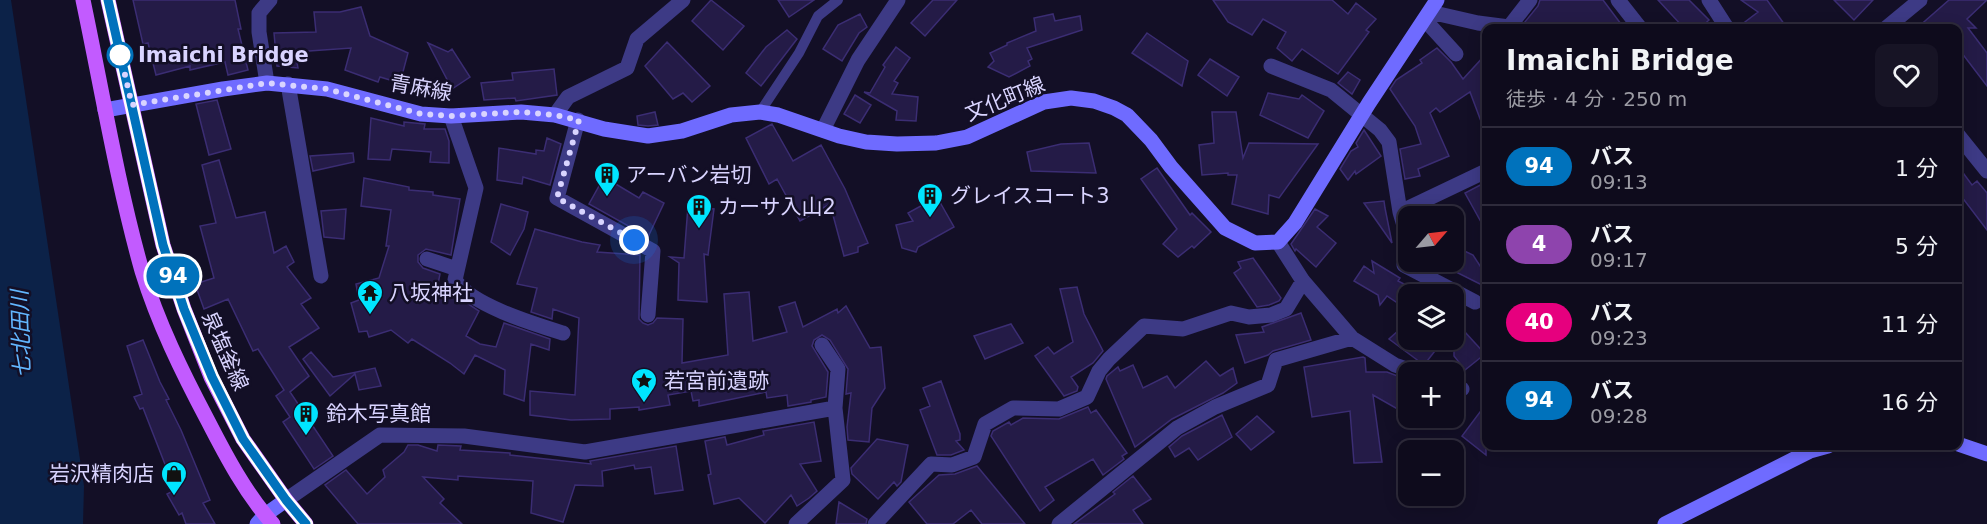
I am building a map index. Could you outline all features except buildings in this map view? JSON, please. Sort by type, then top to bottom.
[{"type":"main road","points":[[82,0],[125,206],[143,273],[170,347],[226,455],[265,521]]},
{"type":"main road","name":"泉塩釜線","points":[[108,0],[163,245],[184,309],[212,377],[243,439],[306,524]]},
{"type":"street","points":[[267,83],[259,32],[259,13],[270,0]]},
{"type":"street","points":[[555,115],[568,97],[627,68],[637,39],[683,0]]},
{"type":"street","points":[[823,130],[858,60],[898,0]]},
{"type":"street","points":[[1511,24],[1530,0]]},
{"type":"street","points":[[1618,0],[1637,24]]},
{"type":"street","points":[[1708,0],[1724,24]]},
{"type":"street","points":[[1891,24],[1920,0]]},
{"type":"street","points":[[1431,10],[1486,24]]},
{"type":"street","points":[[1431,10],[1456,54]]},
{"type":"street","points":[[1398,365],[1352,338],[1303,281],[1278,242],[1295,223],[1431,10]]},
{"type":"street","points":[[1271,66],[1331,90],[1380,130],[1389,142],[1399,206]]},
{"type":"street","name":"青麻線","points":[[105,110],[267,83],[327,89],[421,114],[451,116],[521,112],[555,115]]},
{"type":"street","points":[[288,84],[321,276]]},
{"type":"street","name":"文化町線","points":[[555,115],[604,129],[632,134],[663,135],[731,115],[760,112],[778,115],[866,142],[936,143],[952,141],[982,131],[1044,102],[1071,98],[1094,101],[1114,108],[1132,121],[1225,228],[1255,243],[1278,242]]},
{"type":"street","points":[[451,116],[476,188],[455,280],[461,289],[512,317],[562,333]]},
{"type":"street","points":[[579,120],[557,198],[653,251],[648,315]]},
{"type":"street","points":[[1962,140],[1987,171]]},
{"type":"street","points":[[1413,206],[1482,173]]},
{"type":"street","points":[[427,259],[457,269]]},
{"type":"street","points":[[1417,272],[1475,302]]},
{"type":"street","points":[[875,524],[931,464],[952,465],[974,457],[985,424],[1013,408],[1059,409],[1087,397],[1104,365],[1144,326],[1183,329],[1231,314],[1249,317],[1271,315],[1286,309],[1303,281]]},
{"type":"street","points":[[1059,524],[1177,428],[1215,407],[1268,385],[1276,360],[1352,338]]},
{"type":"street","points":[[796,524],[843,480],[835,408],[838,369],[822,345]]},
{"type":"street","points":[[265,521],[286,500],[380,435],[464,436],[585,452],[835,408]]},
{"type":"street","points":[[1962,445],[1987,453]]},
{"type":"street","points":[[1665,524],[1814,450]]},
{"type":"lane","points":[[760,112],[799,53],[818,16],[838,0]]},
{"type":"water","name":"七北田川","points":[[0,0],[11,0],[84,486],[83,524],[0,524]]},
{"type":"bus line","name":"94","points":[[108,0],[163,245],[184,309],[212,377],[243,439],[306,524]]},
{"type":"place","name":"Imaichi Bridge","points":[[120,55]]},
{"type":"place","name":"アーバン岩切","points":[[607,198]]},
{"type":"place","name":"グレイスコート3","points":[[930,219]]},
{"type":"place","name":"カーサ入山2","points":[[699,230]]},
{"type":"place","name":"八坂神社","points":[[370,316]]},
{"type":"place","name":"若宮前遺跡","points":[[644,404]]},
{"type":"place","name":"鈴木写真館","points":[[306,437]]},
{"type":"place","name":"岩沢精肉店","points":[[174,497]]},
{"type":"route","points":[[120,55],[119,49],[132,105],[267,83],[327,89],[421,114],[451,116],[521,112],[579,120],[557,198],[634,240]]}]
